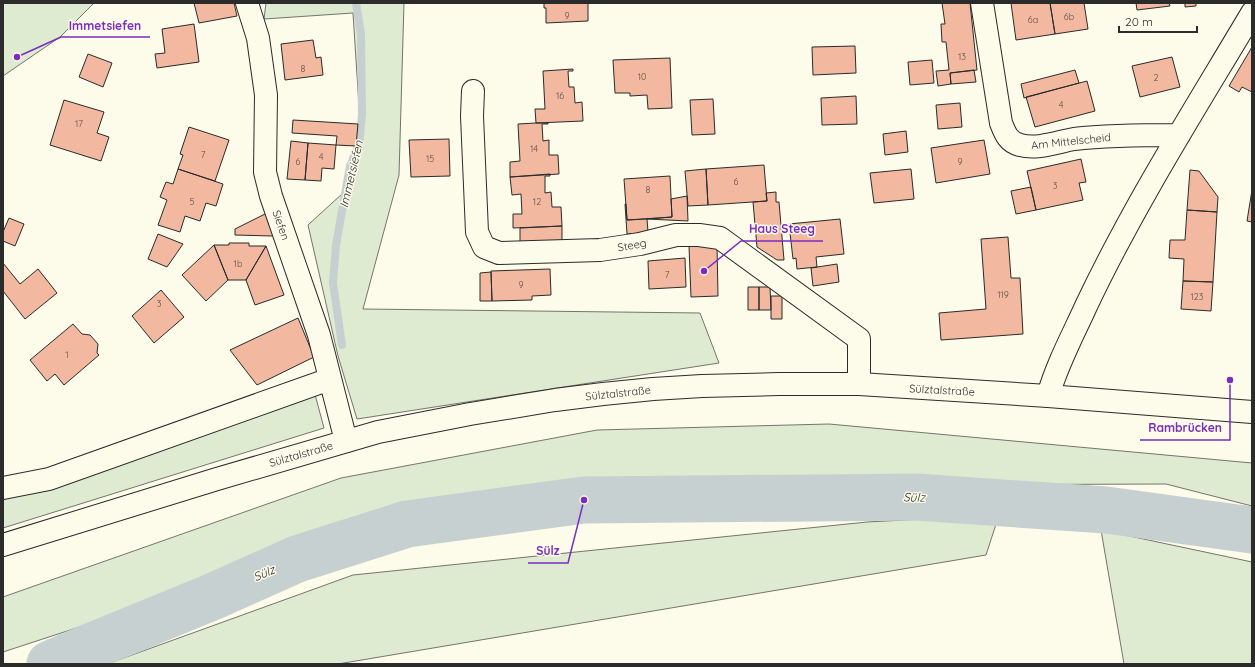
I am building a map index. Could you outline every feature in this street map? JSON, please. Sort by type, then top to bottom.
[{"type":"street","name":"Siefen","points":[[247,3],[258,38],[266,95],[265,172],[271,196],[319,335],[346,441]]},
{"type":"street","name":"Am Mittelscheid","points":[[982,3],[1001,123],[1007,138],[1019,145],[1031,147],[1075,139],[1136,134],[1179,135]]},
{"type":"street","points":[[1048,396],[1054,376],[1103,271],[1142,197],[1252,13]]},
{"type":"street","name":"Steeg","points":[[473,91],[472,116],[477,232],[484,247],[499,253],[600,250],[640,244],[676,235],[699,235],[720,238],[859,339],[859,384]]},
{"type":"street","points":[[3,488],[49,479],[330,378]]},
{"type":"street","name":"Sülztalstraße","points":[[3,545],[210,481],[378,432],[470,414],[555,400],[653,389],[779,384],[859,384],[1048,396],[1252,412]]},
{"type":"green space","points":[[3,3],[94,3],[60,37],[3,76]]},
{"type":"green space","points":[[266,3],[404,3],[399,175],[363,309],[700,313],[719,363],[357,419],[338,356],[308,225],[343,193],[358,144],[360,122],[353,13],[264,19]]},
{"type":"green space","points":[[313,387],[324,428],[3,528],[3,498]]},
{"type":"green space","points":[[829,424],[1252,463],[1252,506],[1166,484],[882,485],[554,500],[272,564],[3,652],[3,597],[341,478],[597,430]]},
{"type":"green space","points":[[999,515],[986,555],[338,664],[107,664],[353,575],[867,522]]},
{"type":"green space","points":[[1101,530],[1252,562],[1252,664],[1124,664]]},
{"type":"building","points":[[194,3],[234,3],[237,16],[199,23]]},
{"type":"building","points":[[544,3],[588,3],[588,21],[546,23],[546,8],[544,8]]},
{"type":"building","points":[[942,3],[970,3],[977,70],[950,73],[951,84],[938,86],[936,71],[949,70],[946,42],[942,42],[941,24],[945,24]]},
{"type":"building","points":[[1011,3],[1050,3],[1055,34],[1016,40]]},
{"type":"building","points":[[1050,3],[1084,3],[1088,29],[1055,34]]},
{"type":"building","points":[[1136,3],[1169,3],[1170,6],[1137,10]]},
{"type":"building","points":[[1185,3],[1196,3],[1196,6],[1185,7]]},
{"type":"building","points":[[194,24],[199,62],[157,68],[155,54],[165,53],[162,29]]},
{"type":"building","points":[[313,40],[316,58],[321,57],[323,75],[285,80],[281,44]]},
{"type":"building","points":[[855,46],[856,73],[813,75],[812,47]]},
{"type":"building","points":[[1252,47],[1252,92],[1242,87],[1239,92],[1229,86]]},
{"type":"building","points":[[88,54],[112,63],[103,87],[79,77]]},
{"type":"building","points":[[1172,57],[1180,87],[1140,97],[1132,66]]},
{"type":"building","points":[[670,58],[672,108],[648,109],[647,95],[630,96],[630,93],[615,93],[613,60]]},
{"type":"building","points":[[932,60],[934,83],[910,85],[908,62]]},
{"type":"building","points":[[573,69],[573,71],[568,71],[569,87],[574,87],[575,103],[582,102],[583,121],[536,123],[535,109],[545,109],[543,71]]},
{"type":"building","points":[[974,70],[976,82],[951,84],[950,73]]},
{"type":"building","points":[[1075,70],[1079,83],[1024,98],[1021,84]]},
{"type":"building","points":[[1087,81],[1095,111],[1035,127],[1026,97]]},
{"type":"building","points":[[856,96],[857,124],[822,125],[821,98]]},
{"type":"building","points":[[713,99],[715,134],[692,135],[690,100]]},
{"type":"building","points":[[64,100],[104,112],[97,133],[109,137],[101,161],[50,145]]},
{"type":"building","points":[[960,103],[962,127],[938,129],[936,105]]},
{"type":"building","points":[[293,120],[358,124],[356,146],[336,145],[337,136],[292,133]]},
{"type":"building","points":[[548,123],[542,124],[543,141],[549,140],[549,155],[558,155],[559,174],[510,177],[510,162],[520,161],[518,124]]},
{"type":"building","points":[[189,127],[229,140],[215,181],[178,169],[183,155],[180,154]]},
{"type":"building","points":[[906,131],[908,152],[885,155],[883,134]]},
{"type":"building","points":[[449,139],[450,176],[411,177],[409,140]]},
{"type":"building","points":[[984,140],[990,174],[936,183],[931,148]]},
{"type":"building","points":[[291,141],[308,143],[305,180],[287,179]]},
{"type":"building","points":[[308,143],[336,145],[334,169],[322,168],[321,181],[305,180]]},
{"type":"building","points":[[1081,159],[1086,182],[1079,183],[1083,200],[1036,210],[1027,171]]},
{"type":"building","points":[[764,165],[767,201],[708,205],[706,169]]},
{"type":"building","points":[[178,169],[223,184],[216,206],[206,203],[200,221],[185,216],[180,232],[158,225],[167,200],[160,197],[166,182],[173,184]]},
{"type":"building","points":[[706,169],[708,205],[688,206],[685,171]]},
{"type":"building","points":[[911,169],[914,199],[874,203],[870,173]]},
{"type":"building","points":[[1190,170],[1199,171],[1218,197],[1217,212],[1187,210]]},
{"type":"building","points":[[550,174],[550,176],[545,176],[545,193],[551,192],[552,207],[561,207],[562,226],[513,228],[513,214],[522,214],[521,194],[512,195],[510,177]]},
{"type":"building","points":[[670,176],[672,217],[627,220],[624,179]]},
{"type":"building","points":[[1031,187],[1036,210],[1016,214],[1011,191]]},
{"type":"building","points":[[1252,190],[1252,222],[1247,221]]},
{"type":"building","points":[[776,192],[776,202],[779,202],[784,260],[777,260],[757,247],[753,202],[767,201],[766,193]]},
{"type":"building","points":[[687,196],[688,221],[647,219],[672,217],[671,199]]},
{"type":"building","points":[[625,204],[627,220],[647,219],[648,232],[627,234]]},
{"type":"building","points":[[1187,210],[1217,212],[1213,282],[1183,281],[1184,259],[1169,258],[1170,240],[1185,240]]},
{"type":"building","points":[[267,213],[275,235],[235,235],[235,229]]},
{"type":"building","points":[[9,218],[24,224],[15,246],[3,241],[3,232]]},
{"type":"building","points":[[840,219],[844,254],[816,257],[817,267],[797,269],[796,258],[793,259],[789,224]]},
{"type":"building","points":[[562,226],[562,241],[520,242],[520,228]]},
{"type":"building","points":[[158,234],[183,244],[167,267],[148,259]]},
{"type":"building","points":[[1008,237],[1011,278],[1020,278],[1023,334],[941,340],[939,313],[986,309],[981,239]]},
{"type":"building","points":[[229,243],[249,243],[249,246],[266,246],[246,280],[228,280],[214,245],[229,245]]},
{"type":"building","points":[[214,245],[228,280],[206,301],[182,275]]},
{"type":"building","points":[[717,245],[718,296],[691,297],[689,246]]},
{"type":"building","points":[[266,246],[284,295],[255,305],[246,280]]},
{"type":"building","points":[[685,258],[686,287],[649,289],[648,261]]},
{"type":"building","points":[[3,263],[20,284],[38,269],[57,293],[25,319],[3,291]]},
{"type":"building","points":[[837,264],[839,282],[813,286],[811,268]]},
{"type":"building","points":[[550,269],[551,295],[532,296],[532,300],[492,301],[491,271]]},
{"type":"building","points":[[491,272],[492,301],[480,301],[480,273]]},
{"type":"building","points":[[1183,281],[1213,282],[1211,311],[1181,309]]},
{"type":"building","points":[[748,287],[759,287],[759,310],[748,310]]},
{"type":"building","points":[[759,287],[770,287],[771,310],[759,310]]},
{"type":"building","points":[[161,290],[184,317],[154,343],[132,316]]},
{"type":"building","points":[[771,296],[782,296],[782,319],[771,319]]},
{"type":"building","points":[[298,318],[314,357],[257,385],[230,350]]},
{"type":"building","points":[[73,324],[82,334],[90,335],[98,344],[97,353],[99,355],[64,385],[55,374],[47,381],[30,360]]},
{"type":"waterway","name":"Immetsiefen","points":[[342,345],[333,283],[336,245],[350,166],[359,144],[362,115],[361,34],[356,3]]},
{"type":"waterway","name":"Sülz","points":[[50,664],[212,597],[297,559],[407,524],[584,500],[916,497],[1106,510],[1252,530]]},
{"type":"place","name":"Immetsiefen","points":[[17,57]]},
{"type":"place","name":"Haus Steeg","points":[[704,271]]},
{"type":"place","name":"Rambrücken","points":[[1230,380]]},
{"type":"place","name":"Sülz","points":[[584,500]]}]
